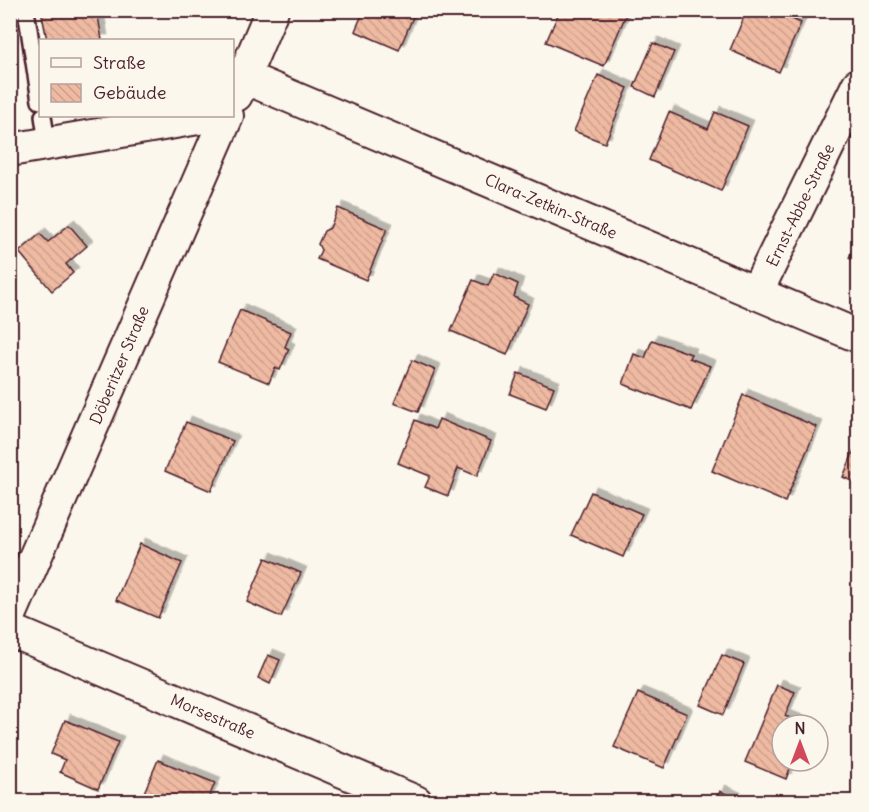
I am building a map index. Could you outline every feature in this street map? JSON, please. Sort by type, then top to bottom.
[{"type":"street","points":[[238,90],[272,10]]},
{"type":"street","name":"Ernst-Abbe-Straße","points":[[756,293],[858,85]]},
{"type":"street","name":"Clara-Zetkin-Straße","points":[[238,90],[756,293],[858,336]]},
{"type":"street","points":[[10,150],[45,129],[197,117]]},
{"type":"street","name":"Döberitzer Straße","points":[[10,615],[227,117]]},
{"type":"street","name":"Morsestraße","points":[[10,630],[416,801]]},
{"type":"lane","points":[[26,10],[39,94]]},
{"type":"building","points":[[41,10],[97,10],[102,39],[47,39]]},
{"type":"building","points":[[364,10],[416,10],[399,50],[355,31]]},
{"type":"building","points":[[560,10],[628,10],[604,66],[546,42]]},
{"type":"building","points":[[747,10],[772,10],[801,23],[779,72],[730,50]]},
{"type":"building","points":[[653,43],[674,52],[655,97],[634,87]]},
{"type":"building","points":[[598,75],[628,88],[605,143],[574,131]]},
{"type":"building","points":[[669,112],[708,129],[715,112],[748,126],[721,191],[649,160]]},
{"type":"building","points":[[338,208],[387,229],[366,280],[317,259],[321,250],[318,244],[324,231],[330,228]]},
{"type":"building","points":[[69,225],[87,246],[66,264],[73,273],[52,291],[19,252],[40,234],[48,242]]},
{"type":"building","points":[[858,235],[858,263],[849,258]]},
{"type":"building","points":[[494,273],[518,284],[514,297],[528,304],[507,355],[451,331],[473,280],[488,286]]},
{"type":"building","points":[[240,310],[291,332],[285,347],[289,349],[280,370],[275,368],[269,383],[218,362]]},
{"type":"building","points":[[652,340],[691,354],[689,358],[710,366],[691,410],[623,384],[634,354],[645,358]]},
{"type":"building","points":[[412,360],[435,370],[418,412],[394,403]]},
{"type":"building","points":[[518,373],[554,387],[546,408],[510,394]]},
{"type":"building","points":[[743,395],[817,427],[785,502],[712,471]]},
{"type":"building","points":[[439,419],[491,441],[477,476],[458,468],[448,496],[425,487],[430,476],[398,463],[415,420],[435,429]]},
{"type":"building","points":[[186,422],[233,441],[211,491],[165,471]]},
{"type":"building","points":[[858,441],[858,484],[843,477]]},
{"type":"building","points":[[591,492],[642,514],[623,557],[571,535]]},
{"type":"building","points":[[140,544],[182,563],[158,618],[116,600]]},
{"type":"building","points":[[266,558],[301,573],[281,617],[247,602]]},
{"type":"building","points":[[268,655],[280,660],[270,684],[258,678]]},
{"type":"building","points":[[722,655],[744,664],[723,715],[700,705]]},
{"type":"building","points":[[777,685],[795,692],[786,713],[770,713],[770,772],[745,762]]},
{"type":"building","points":[[638,693],[687,714],[664,768],[614,747]]},
{"type":"building","points":[[65,720],[118,742],[98,789],[60,772],[65,760],[51,754]]},
{"type":"building","points":[[158,760],[215,783],[207,802],[140,802]]},
{"type":"building","points":[[772,773],[788,773],[786,779]]},
{"type":"building","points":[[720,791],[743,802],[716,802]]}]
